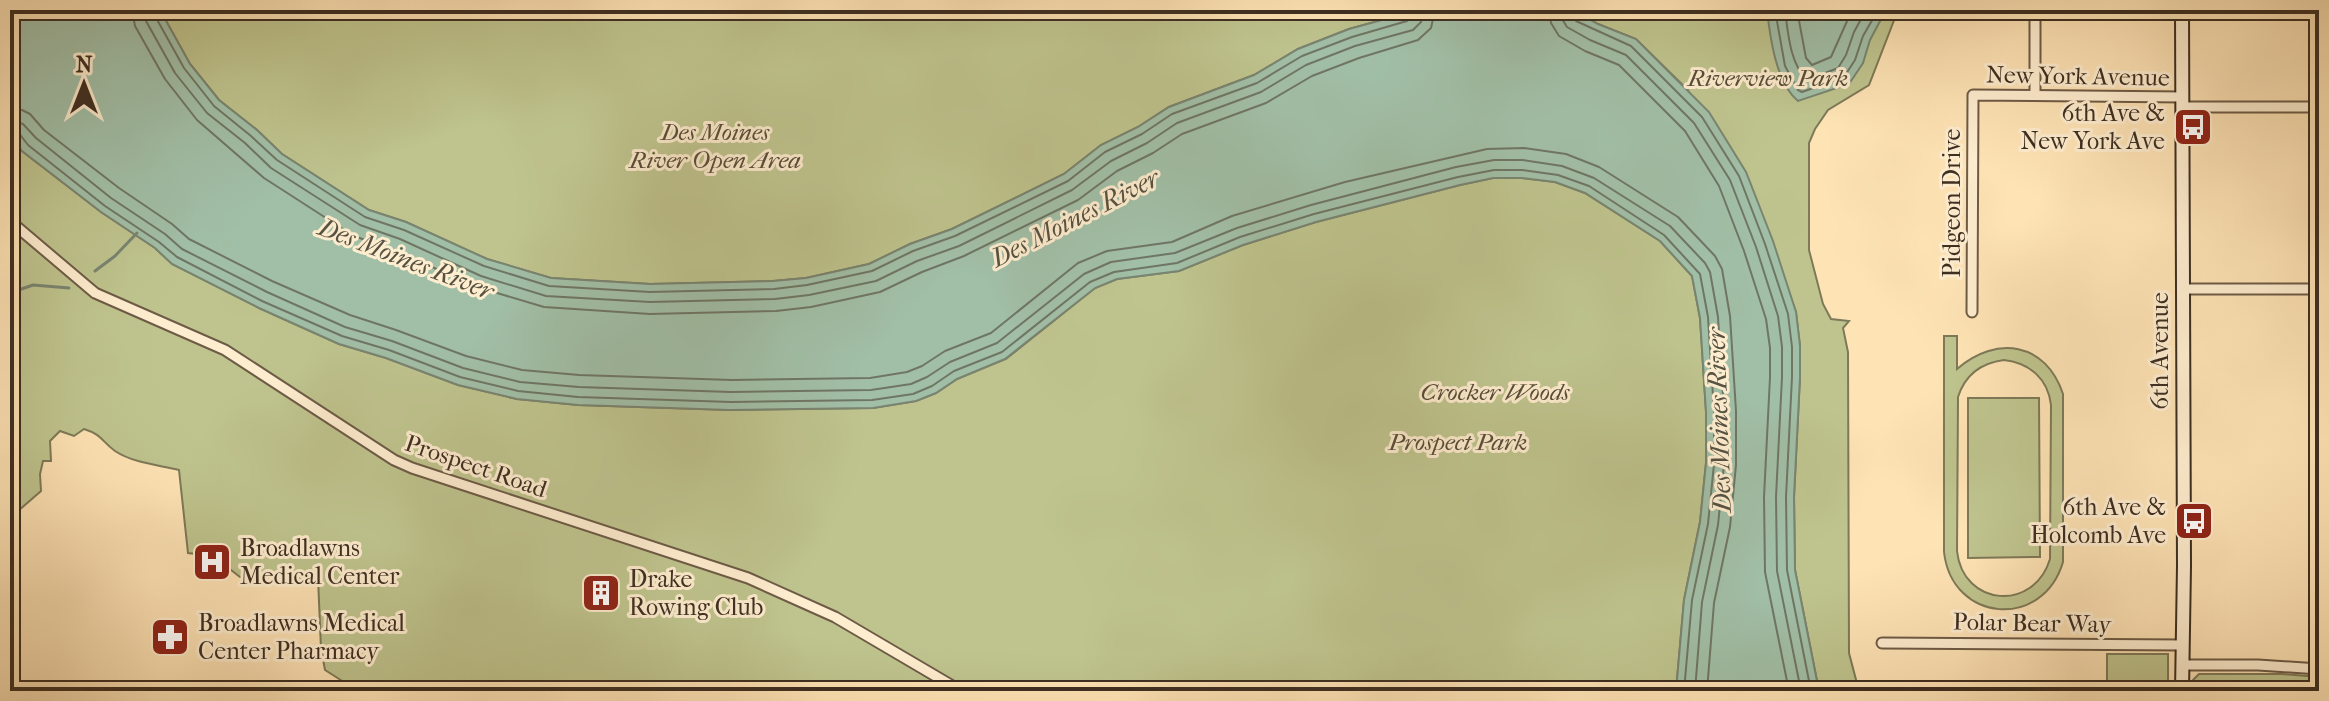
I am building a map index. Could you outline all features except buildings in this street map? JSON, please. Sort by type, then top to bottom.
[{"type":"main road","name":"6th Avenue","points":[[2182,10],[2182,691]]},
{"type":"street","points":[[2035,10],[2035,95]]},
{"type":"street","name":"New York Avenue","points":[[1973,95],[2319,107]]},
{"type":"street","name":"Pidgeon Drive","points":[[1972,312],[1973,95]]},
{"type":"street","name":"Prospect Road","points":[[10,221],[95,293],[225,350],[394,460],[748,578],[835,617],[961,691]]},
{"type":"street","points":[[2182,289],[2319,289]]},
{"type":"street","name":"Polar Bear Way","points":[[1882,643],[2182,645]]},
{"type":"street","points":[[2182,665],[2319,669]]},
{"type":"green space","name":"Des Moines River Open Area","points":[[160,10],[1420,10],[1349,29],[1298,49],[1254,75],[1169,107],[1101,145],[1064,174],[952,229],[910,244],[869,264],[806,278],[650,284],[551,278],[487,259],[406,222],[369,210],[282,154],[219,100],[190,64]]},
{"type":"green space","name":"Riverview Park","points":[[1573,10],[1898,10],[1869,85],[1828,110],[1809,143],[1809,250],[1823,304],[1831,319],[1849,321],[1843,328],[1848,352],[1849,653],[1859,691],[1819,691],[1795,570],[1794,497],[1800,346],[1796,312],[1784,279],[1688,90],[1636,39]]},
{"type":"green space","name":"Prospect Park","points":[[10,134],[22,151],[101,212],[155,248],[172,264],[339,344],[458,385],[517,399],[578,405],[730,410],[873,408],[916,401],[936,393],[957,379],[1006,359],[1095,288],[1117,279],[1179,271],[1243,245],[1316,222],[1460,185],[1493,178],[1555,182],[1585,193],[1660,241],[1692,276],[1700,318],[1706,463],[1700,522],[1684,600],[1676,691],[358,691],[325,670],[318,578],[240,577],[213,556],[188,553],[179,470],[122,455],[84,429],[74,436],[60,431],[50,441],[51,461],[43,461],[41,491],[10,518]]},
{"type":"green space","points":[[1944,336],[1957,336],[1957,369],[1972,358],[2003,348],[2032,354],[2045,363],[2063,394],[2063,562],[2052,584],[2037,599],[2019,607],[1999,609],[1980,604],[1963,593],[1951,576],[1944,552]],"holes":[[[2004,360],[2030,369],[2042,380],[2051,405],[2050,559],[2042,576],[2030,588],[2015,595],[2000,596],[1985,592],[1972,583],[1962,570],[1957,551],[1958,397],[1965,382],[1981,367]]]},
{"type":"green space","points":[[1968,398],[2039,398],[2040,557],[1968,558]]},
{"type":"green space","points":[[2107,654],[2168,654],[2168,691],[2107,691]]},
{"type":"green space","points":[[2199,674],[2319,677],[2319,691],[2192,691],[2193,680]]},
{"type":"water","name":"Des Moines River","points":[[10,10],[160,10],[190,64],[219,100],[282,154],[369,210],[406,222],[487,259],[551,278],[650,284],[806,278],[869,264],[910,244],[952,229],[1064,174],[1101,145],[1169,107],[1254,75],[1298,49],[1349,29],[1420,10],[1573,10],[1636,39],[1709,112],[1746,172],[1773,241],[1796,312],[1800,346],[1794,497],[1795,570],[1819,691],[1676,691],[1684,600],[1700,522],[1706,463],[1700,318],[1692,276],[1660,241],[1585,193],[1555,182],[1493,178],[1316,222],[1243,245],[1179,271],[1117,279],[1095,288],[1005,359],[916,401],[873,408],[730,410],[578,405],[517,399],[458,385],[339,344],[172,264],[155,248],[101,212],[22,151],[10,134]]},
{"type":"water","points":[[1767,10],[1886,10],[1870,40],[1863,63],[1849,84],[1798,101],[1790,93],[1779,71]]},
{"type":"waterway","points":[[95,271],[137,233]]},
{"type":"waterway","points":[[10,293],[33,285],[69,288]]},
{"type":"place","name":"6th Ave & New York Ave","points":[[2193,127]]},
{"type":"place","name":"6th Ave & Holcomb Ave","points":[[2194,521]]},
{"type":"place","name":"Broadlawns Medical Center","points":[[212,562]]},
{"type":"place","name":"Drake Rowing Club","points":[[601,593]]},
{"type":"place","name":"Broadlawns Medical Center Pharmacy","points":[[170,637]]},
{"type":"park label","name":"Crocker Woods","points":[[1495,392]]}]
